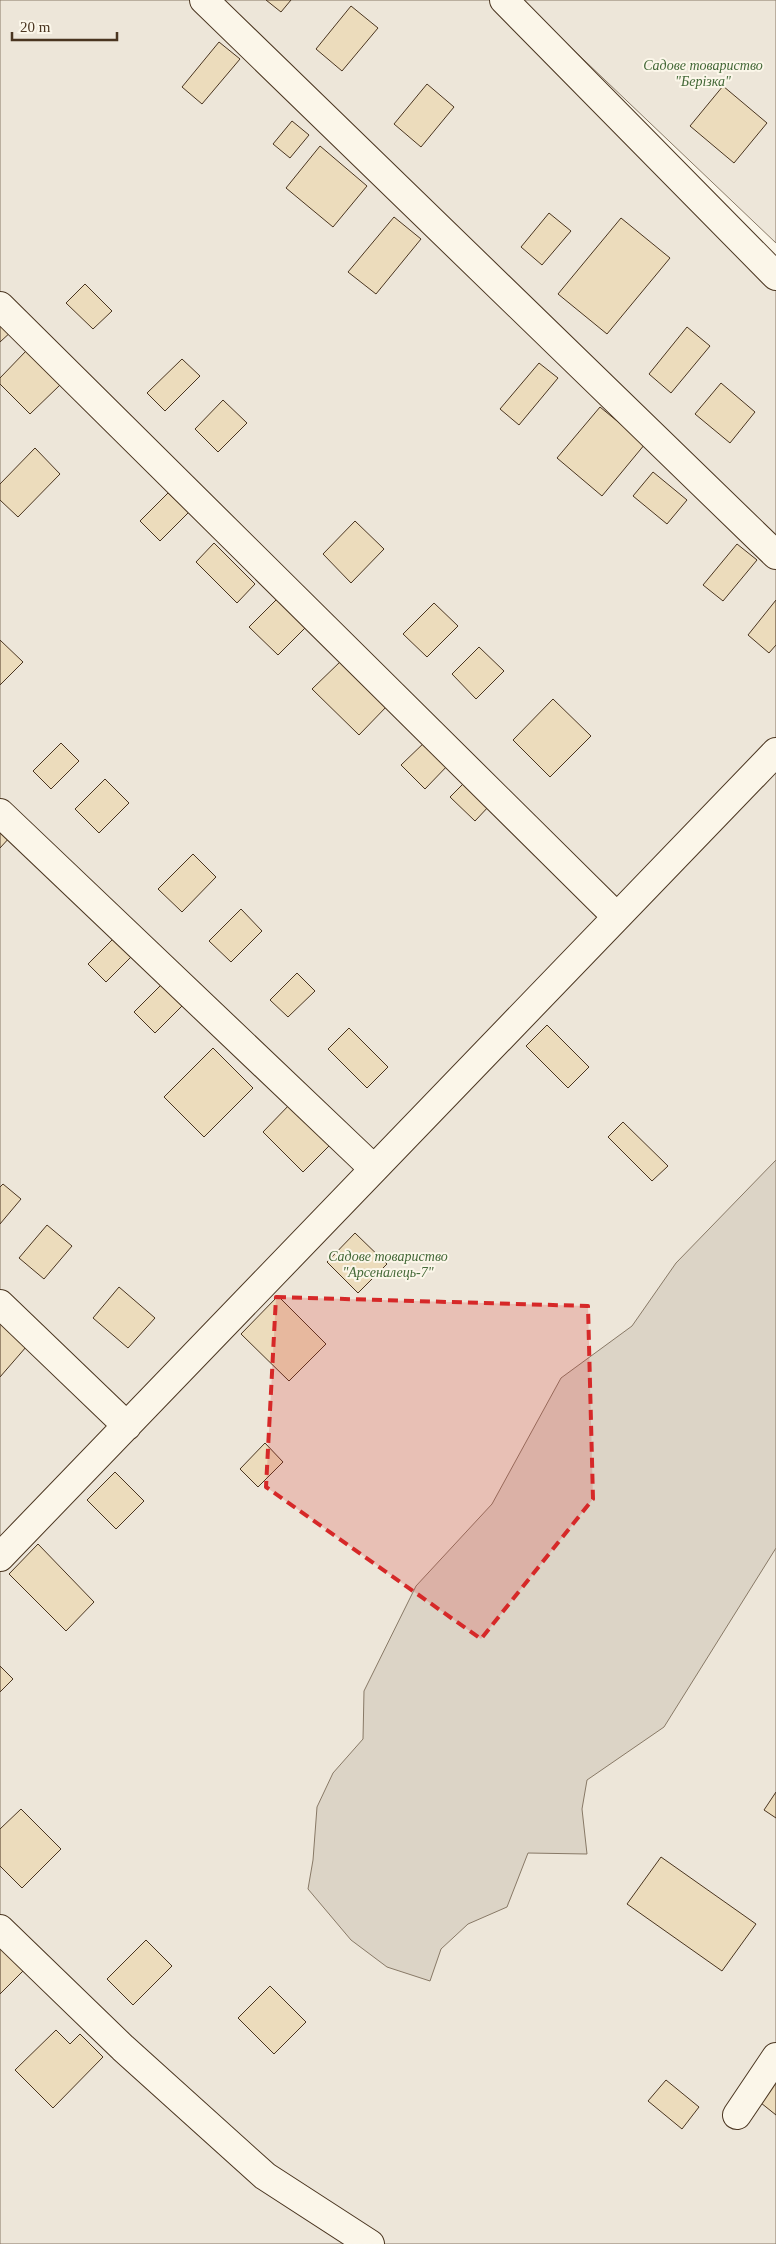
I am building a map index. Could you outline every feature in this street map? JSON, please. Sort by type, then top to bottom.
[{"type":"street","points":[[204,0],[776,555]]},
{"type":"street","points":[[504,0],[776,276]]},
{"type":"street","points":[[0,306],[617,917]]},
{"type":"street","points":[[0,1557],[776,752]]},
{"type":"street","points":[[0,814],[374,1169]]},
{"type":"street","points":[[0,1304],[127,1426]]},
{"type":"street","points":[[0,1929],[123,2048],[265,2176],[370,2244]]},
{"type":"street","points":[[737,2115],[776,2057]]},
{"type":"highlighted area","points":[[276,1297],[588,1306],[593,1499],[481,1639],[266,1487]]},
{"type":"green space","name":"Садове товариство \"Арсеналець-7\"","points":[[0,0],[490,0],[776,284],[776,2244],[0,2244]]},
{"type":"green space","name":"Садове товариство \"Берізка\"","points":[[521,0],[776,0],[776,243]]},
{"type":"shaded area","points":[[776,1160],[776,1548],[664,1727],[587,1780],[582,1809],[587,1854],[528,1853],[507,1907],[468,1924],[441,1949],[430,1981],[387,1967],[351,1940],[308,1889],[313,1860],[317,1807],[333,1773],[363,1739],[364,1691],[416,1586],[492,1504],[561,1378],[632,1326],[676,1263]]},
{"type":"building","points":[[266,0],[291,0],[281,12]]},
{"type":"building","points":[[351,6],[378,28],[342,71],[316,49]]},
{"type":"building","points":[[219,42],[240,59],[202,104],[182,87]]},
{"type":"building","points":[[427,84],[454,107],[421,147],[394,124]]},
{"type":"building","points":[[723,86],[767,123],[734,163],[690,126]]},
{"type":"building","points":[[292,121],[309,135],[290,158],[273,144]]},
{"type":"building","points":[[320,146],[367,186],[333,227],[286,188]]},
{"type":"building","points":[[549,213],[571,231],[542,265],[521,247]]},
{"type":"building","points":[[394,217],[421,239],[376,294],[348,272]]},
{"type":"building","points":[[621,218],[670,258],[607,334],[558,294]]},
{"type":"building","points":[[85,284],[112,311],[93,329],[66,303]]},
{"type":"building","points":[[0,317],[13,330],[0,342]]},
{"type":"building","points":[[687,327],[710,346],[671,393],[649,374]]},
{"type":"building","points":[[26,351],[60,385],[30,414],[0,384],[0,378]]},
{"type":"building","points":[[182,359],[200,376],[165,411],[147,393]]},
{"type":"building","points":[[539,363],[558,378],[519,425],[500,409]]},
{"type":"building","points":[[721,383],[755,412],[730,443],[695,414]]},
{"type":"building","points":[[223,400],[247,423],[218,452],[195,429]]},
{"type":"building","points":[[600,407],[645,444],[602,496],[557,458]]},
{"type":"building","points":[[35,448],[60,474],[18,517],[0,500],[0,484]]},
{"type":"building","points":[[653,472],[687,500],[667,524],[633,496]]},
{"type":"building","points":[[168,493],[189,512],[160,541],[140,521]]},
{"type":"building","points":[[355,521],[384,549],[351,583],[323,554]]},
{"type":"building","points":[[214,543],[255,584],[237,603],[196,562]]},
{"type":"building","points":[[737,544],[757,560],[723,601],[703,585]]},
{"type":"building","points":[[278,598],[306,627],[278,655],[249,627]]},
{"type":"building","points":[[776,600],[776,645],[769,653],[748,635]]},
{"type":"building","points":[[434,603],[458,626],[427,657],[403,634]]},
{"type":"building","points":[[0,640],[23,662],[0,685]]},
{"type":"building","points":[[479,647],[504,671],[476,699],[452,674]]},
{"type":"building","points":[[342,660],[388,705],[359,735],[312,689]]},
{"type":"building","points":[[553,699],[591,736],[550,777],[513,740]]},
{"type":"building","points":[[427,740],[450,763],[425,789],[401,765]]},
{"type":"building","points":[[61,743],[79,761],[51,789],[33,771]]},
{"type":"building","points":[[105,779],[129,803],[99,833],[75,809]]},
{"type":"building","points":[[466,781],[490,805],[475,821],[450,797]]},
{"type":"building","points":[[0,825],[11,836],[0,848]]},
{"type":"building","points":[[193,854],[216,877],[182,912],[158,889]]},
{"type":"building","points":[[241,909],[262,931],[231,962],[209,941]]},
{"type":"building","points":[[119,933],[137,951],[106,982],[88,964]]},
{"type":"building","points":[[297,973],[315,991],[288,1017],[270,1000]]},
{"type":"building","points":[[165,981],[186,1002],[155,1033],[134,1012]]},
{"type":"building","points":[[547,1025],[589,1067],[568,1088],[526,1046]]},
{"type":"building","points":[[349,1028],[388,1067],[367,1088],[328,1049]]},
{"type":"building","points":[[213,1048],[253,1088],[204,1137],[164,1097]]},
{"type":"building","points":[[292,1102],[333,1142],[303,1172],[263,1132]]},
{"type":"building","points":[[623,1122],[668,1166],[652,1181],[608,1137]]},
{"type":"building","points":[[3,1184],[21,1199],[0,1224],[0,1187]]},
{"type":"building","points":[[47,1225],[72,1246],[44,1279],[19,1258]]},
{"type":"building","points":[[355,1233],[387,1264],[358,1293],[327,1262]]},
{"type":"building","points":[[119,1287],[155,1318],[128,1348],[93,1318]]},
{"type":"building","points":[[278,1296],[326,1344],[289,1381],[241,1334]]},
{"type":"building","points":[[0,1311],[33,1339],[0,1377]]},
{"type":"building","points":[[265,1443],[283,1462],[258,1487],[240,1469]]},
{"type":"building","points":[[115,1472],[144,1501],[116,1529],[87,1500]]},
{"type":"building","points":[[38,1544],[94,1602],[66,1631],[9,1574]]},
{"type":"building","points":[[0,1666],[13,1679],[0,1692]]},
{"type":"building","points":[[776,1792],[776,1818],[764,1810]]},
{"type":"building","points":[[21,1809],[61,1849],[22,1888],[0,1866],[0,1829]]},
{"type":"building","points":[[661,1857],[756,1924],[722,1971],[627,1904]]},
{"type":"building","points":[[146,1940],[172,1966],[133,2005],[107,1979]]},
{"type":"building","points":[[0,1948],[23,1971],[0,1994]]},
{"type":"building","points":[[270,1986],[306,2022],[274,2054],[238,2018]]},
{"type":"building","points":[[56,2030],[70,2044],[80,2034],[103,2057],[53,2108],[15,2070]]},
{"type":"building","points":[[776,2075],[776,2115],[756,2099]]},
{"type":"building","points":[[666,2080],[699,2107],[682,2129],[648,2101]]}]
